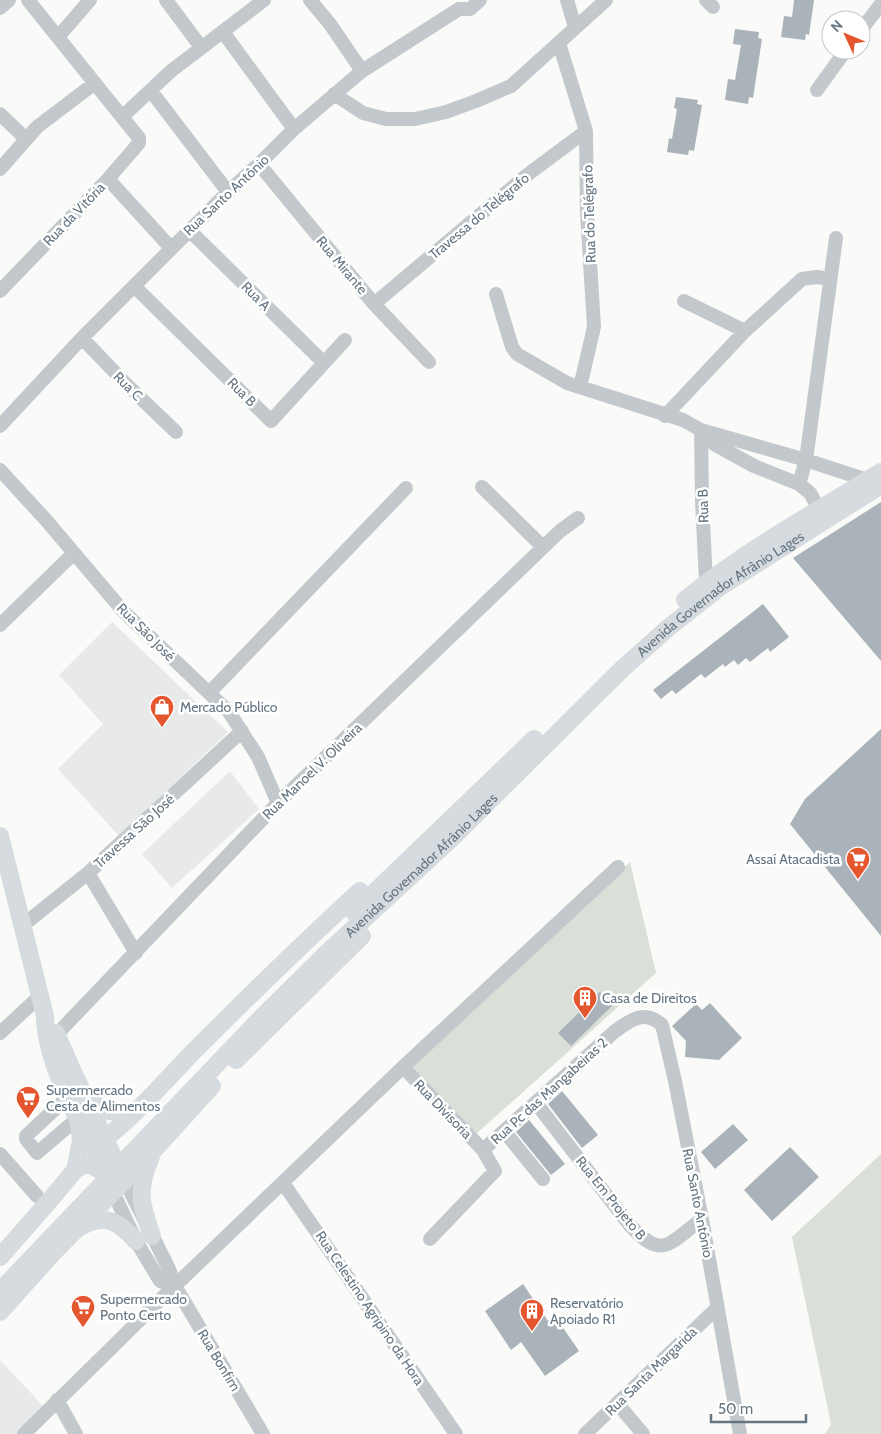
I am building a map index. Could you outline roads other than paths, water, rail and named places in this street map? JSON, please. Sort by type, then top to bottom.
[{"type":"main road","name":"Avenida Governador Afrânio Lages","points":[[0,1291],[261,1018],[448,832],[614,661],[706,582],[763,543],[819,509],[876,479]]},
{"type":"main road","name":"Avenida Governador Afrânio Lages","points":[[0,1276],[285,977],[448,832],[621,670],[668,628],[720,587],[876,479]]},
{"type":"main road","points":[[78,1229],[112,1164],[132,1113],[251,994],[349,901],[401,855],[448,832]]},
{"type":"main road","points":[[144,1239],[140,1194],[147,1167],[155,1149],[237,1060],[371,927],[448,832]]},
{"type":"main road","points":[[0,836],[4,874],[22,926],[45,1016],[45,1028],[50,1048],[78,1119],[112,1164]]},
{"type":"main road","points":[[45,1016],[57,1034],[87,1101],[112,1164]]},
{"type":"main road","points":[[87,1101],[109,1111],[132,1113]]},
{"type":"main road","points":[[75,1170],[81,1141],[78,1119]]},
{"type":"main road","points":[[0,1257],[75,1170],[89,1164],[112,1164],[155,1149]]},
{"type":"main road","points":[[0,1312],[53,1253],[78,1229],[87,1224],[98,1220],[113,1221],[144,1239]]},
{"type":"street","points":[[0,8],[9,0]]},
{"type":"street","points":[[28,0],[122,117],[171,71],[264,0]]},
{"type":"street","points":[[58,37],[90,0]]},
{"type":"street","points":[[166,0],[201,47]]},
{"type":"street","points":[[310,0],[330,24],[362,71]]},
{"type":"street","name":"Rua Santo Antônio","points":[[0,426],[170,248],[294,129],[362,71],[459,9],[470,9],[480,0]]},
{"type":"street","points":[[567,0],[575,27]]},
{"type":"street","points":[[334,94],[363,113],[386,119],[415,119],[446,112],[511,86],[606,0]]},
{"type":"street","points":[[871,17],[881,4]]},
{"type":"street","points":[[223,32],[294,129]]},
{"type":"street","name":"Rua do Telégrafo","points":[[558,43],[586,131],[587,213],[594,327],[580,387]]},
{"type":"street","points":[[817,90],[839,60]]},
{"type":"street","points":[[0,169],[37,127],[95,83]]},
{"type":"street","points":[[151,91],[228,192]]},
{"type":"street","points":[[0,114],[26,139]]},
{"type":"street","name":"Rua da Vitória","points":[[0,291],[108,179],[139,143],[136,134],[122,117]]},
{"type":"street","name":"Travessa do Telégrafo","points":[[374,304],[528,175],[586,131]]},
{"type":"street","name":"Rua Mirante","points":[[259,164],[374,304],[429,362]]},
{"type":"street","points":[[108,179],[170,248]]},
{"type":"street","name":"Rua A","points":[[189,230],[323,362]]},
{"type":"street","points":[[799,484],[806,460],[836,238]]},
{"type":"street","points":[[665,416],[745,331],[802,278],[818,276],[830,279]]},
{"type":"street","name":"Rua B","points":[[134,286],[271,421],[344,340]]},
{"type":"street","points":[[496,294],[512,347],[517,354],[567,383],[682,420],[701,430],[876,479]]},
{"type":"street","points":[[684,301],[745,331]]},
{"type":"street","name":"Rua C","points":[[82,338],[176,432]]},
{"type":"street","points":[[701,430],[714,444],[754,466],[799,484],[810,493],[819,509]]},
{"type":"street","name":"Rua B","points":[[701,430],[706,582]]},
{"type":"street","name":"Rua São José","points":[[0,470],[46,520],[124,612],[229,712],[258,757],[278,803]]},
{"type":"street","points":[[482,487],[543,547]]},
{"type":"street","points":[[210,692],[406,488]]},
{"type":"street","name":"Rua Manoel V. Oliveira","points":[[57,1034],[278,803],[543,547],[578,518]]},
{"type":"street","points":[[0,625],[74,553]]},
{"type":"street","name":"Travessa São José","points":[[22,926],[88,873],[242,731]]},
{"type":"street","points":[[24,1434],[403,1067],[618,867]]},
{"type":"street","points":[[88,873],[136,953]]},
{"type":"street","points":[[0,1033],[40,997]]},
{"type":"street","name":"Rua Santo Antônio","points":[[614,1032],[632,1019],[642,1017],[650,1018],[662,1025],[702,1219],[740,1434]]},
{"type":"street","name":"Rua Pc das Mangabeiras 2","points":[[483,1150],[614,1032]]},
{"type":"street","name":"Rua Divisoria","points":[[403,1067],[483,1150],[495,1172],[430,1239]]},
{"type":"street","points":[[68,1097],[26,1136],[26,1140],[37,1153],[78,1119]]},
{"type":"street","name":"Rua Em Projeto B","points":[[536,1103],[642,1239],[660,1247],[668,1244],[702,1219]]},
{"type":"street","points":[[504,1132],[543,1179]]},
{"type":"street","points":[[0,1154],[38,1196]]},
{"type":"street","name":"Rua Bonfim","points":[[112,1164],[144,1239],[169,1269],[175,1286],[263,1434]]},
{"type":"street","name":"Rua Celestino Agripino da Hora","points":[[284,1183],[456,1434]]},
{"type":"street","name":"Rua Santa Margarida","points":[[584,1434],[717,1308]]},
{"type":"street","points":[[57,1400],[76,1434]]},
{"type":"street","points":[[617,1403],[643,1434]]},
{"type":"place","name":"Mercado Público","points":[[162,728]]},
{"type":"place","name":"Assaí Atacadista","points":[[858,880]]},
{"type":"place","name":"Casa de Direitos","points":[[585,1019]]},
{"type":"place","name":"Supermercado Cesta de Alimentos","points":[[28,1119]]},
{"type":"place","name":"Supermercado Ponto Certo","points":[[83,1328]]},
{"type":"place","name":"Reservatório Apoiado R1","points":[[532,1332]]}]
